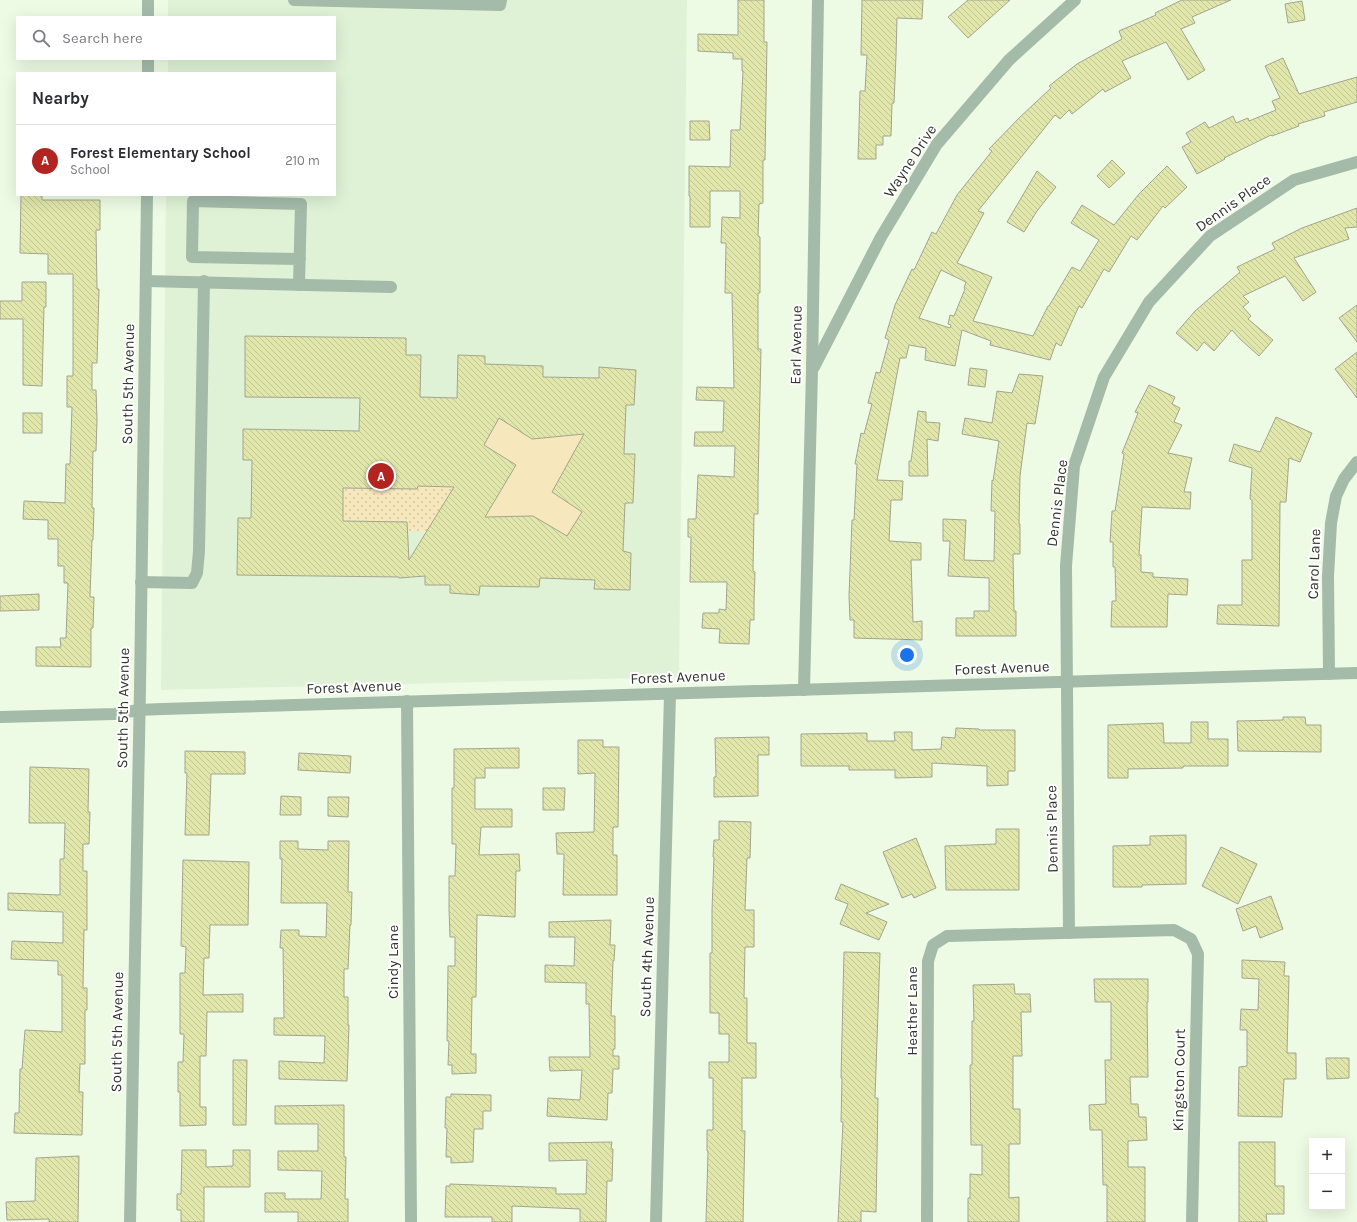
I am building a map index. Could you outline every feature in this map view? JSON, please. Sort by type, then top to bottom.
[{"type":"street","points":[[148,0],[148,16]]},
{"type":"street","points":[[294,0],[500,5],[501,0]]},
{"type":"street","name":"Earl Avenue","points":[[804,690],[812,370],[818,0]]},
{"type":"street","name":"Wayne Drive","points":[[812,370],[881,237],[937,144],[1009,60],[1075,0]]},
{"type":"street","points":[[148,60],[148,72]]},
{"type":"street","name":"Dennis Place","points":[[1069,933],[1066,566],[1074,466],[1104,377],[1149,302],[1210,236],[1294,180],[1357,162]]},
{"type":"street","name":"South 5th Avenue","points":[[130,1222],[147,196]]},
{"type":"street","points":[[299,285],[300,259],[301,204],[193,202],[192,257],[300,259]]},
{"type":"street","points":[[146,281],[204,281],[391,287]]},
{"type":"street","points":[[141,582],[192,583],[197,573],[199,551],[204,281]]},
{"type":"street","name":"Carol Lane","points":[[1329,674],[1328,576],[1331,523],[1336,496],[1344,479],[1357,462]]},
{"type":"street","name":"Forest Avenue","points":[[0,718],[115,714],[139,710],[407,701],[1357,673]]},
{"type":"street","name":"South 4th Avenue","points":[[656,1222],[670,694]]},
{"type":"street","name":"Cindy Lane","points":[[407,701],[411,1222]]},
{"type":"street","name":"Heather Lane","points":[[927,1222],[928,961],[933,945],[947,936],[1174,930],[1191,940]]},
{"type":"street","name":"Kingston Court","points":[[1191,940],[1198,954],[1192,1222]]},
{"type":"shaded area","points":[[168,0],[687,0],[679,677],[161,690],[166,196],[336,196],[336,72],[168,72],[168,60],[336,60],[336,16],[168,16]]},
{"type":"shaded area","points":[[499,418],[532,439],[553,437],[561,424],[583,436],[552,492],[582,512],[567,536],[484,519],[516,466],[484,445]]},
{"type":"shaded area","points":[[418,486],[454,487],[431,524],[431,532],[408,531],[407,522],[343,521],[343,488],[417,489]]},
{"type":"building","points":[[738,0],[764,0],[764,42],[767,42],[765,160],[763,160],[763,203],[759,204],[758,236],[760,237],[760,293],[758,293],[758,349],[761,349],[758,514],[754,514],[754,620],[750,620],[749,644],[719,643],[720,629],[702,628],[703,613],[719,613],[719,609],[726,610],[727,582],[690,582],[691,537],[688,537],[688,519],[696,519],[698,475],[734,477],[735,446],[694,446],[695,432],[723,432],[724,401],[696,400],[697,387],[734,388],[732,293],[725,293],[726,243],[721,243],[722,217],[740,218],[740,191],[710,191],[710,227],[690,227],[689,166],[730,167],[731,130],[740,130],[743,71],[742,59],[733,59],[733,53],[698,51],[698,34],[738,35]]},
{"type":"building","points":[[862,0],[923,0],[922,19],[897,18],[894,103],[892,103],[891,136],[883,136],[883,145],[876,145],[876,159],[858,159],[860,91],[865,91],[867,55],[861,55]]},
{"type":"building","points":[[968,0],[1010,0],[968,38],[948,17]]},
{"type":"building","points":[[1182,0],[1231,0],[1192,17],[1195,23],[1181,29],[1205,70],[1188,80],[1166,42],[1122,61],[1131,78],[1105,92],[1103,89],[1072,114],[1069,110],[1060,119],[1055,115],[978,211],[984,213],[957,263],[992,277],[973,321],[1033,336],[1048,306],[1072,267],[1080,271],[1099,240],[1071,223],[1082,205],[1114,225],[1139,194],[1167,166],[1187,187],[1165,208],[1163,206],[1137,240],[1131,236],[1109,272],[1104,269],[1082,308],[1079,306],[1061,346],[1056,343],[1050,360],[990,345],[991,341],[962,330],[955,366],[925,360],[926,348],[909,345],[906,358],[900,358],[877,480],[903,481],[902,500],[891,500],[889,541],[921,543],[921,560],[911,560],[913,622],[922,621],[922,640],[854,638],[854,620],[850,620],[849,596],[852,520],[854,520],[857,464],[855,464],[861,433],[864,434],[872,404],[868,403],[876,372],[880,373],[889,340],[885,338],[895,305],[912,269],[914,270],[932,232],[936,234],[957,195],[992,151],[989,149],[1051,88],[1049,86],[1077,64],[1122,39],[1119,31],[1156,15],[1155,13]],"holes":[[[941,270],[966,282],[965,289],[954,316],[950,315],[948,324],[951,325],[950,328],[919,318]]]},
{"type":"building","points":[[1302,1],[1305,20],[1288,23],[1285,4]]},
{"type":"building","points":[[1283,58],[1299,94],[1357,77],[1357,102],[1324,112],[1325,116],[1298,124],[1299,126],[1272,136],[1271,135],[1224,158],[1225,159],[1197,174],[1182,147],[1191,142],[1186,133],[1205,122],[1209,128],[1233,116],[1236,123],[1248,118],[1249,121],[1276,110],[1272,101],[1280,98],[1265,66]]},
{"type":"building","points":[[690,121],[709,121],[710,140],[690,140]]},
{"type":"building","points":[[1112,160],[1125,173],[1109,188],[1097,176]]},
{"type":"building","points":[[1037,171],[1056,187],[1037,211],[1024,232],[1007,222]]},
{"type":"building","points":[[21,196],[42,196],[42,200],[100,200],[100,230],[96,230],[97,289],[99,289],[97,363],[92,363],[92,390],[96,390],[97,420],[96,451],[93,451],[92,508],[94,508],[90,597],[94,597],[93,628],[91,628],[91,667],[36,666],[36,647],[61,647],[60,638],[66,638],[68,583],[64,583],[64,566],[58,566],[58,539],[48,539],[48,520],[23,519],[24,501],[65,503],[66,464],[70,464],[72,407],[67,407],[67,376],[73,376],[73,274],[48,274],[48,254],[20,253]]},
{"type":"building","points":[[1357,208],[1357,227],[1345,228],[1349,239],[1294,258],[1316,292],[1303,301],[1285,276],[1243,296],[1249,302],[1243,307],[1251,316],[1248,319],[1273,340],[1259,356],[1232,330],[1214,351],[1204,342],[1197,351],[1176,333],[1195,311],[1240,272],[1237,267],[1275,249],[1272,243],[1302,228]]},
{"type":"building","points":[[22,282],[46,282],[42,386],[23,385],[23,319],[0,319],[0,301],[22,301]]},
{"type":"building","points":[[1357,305],[1357,342],[1339,318]]},
{"type":"building","points":[[245,336],[406,338],[406,355],[421,355],[420,397],[457,398],[458,355],[485,356],[485,364],[543,366],[543,377],[599,378],[599,367],[636,370],[634,405],[626,405],[624,454],[635,454],[633,503],[625,503],[623,551],[631,553],[630,590],[594,589],[595,580],[540,578],[539,587],[480,586],[479,595],[450,593],[450,585],[425,585],[425,576],[399,578],[237,575],[238,518],[251,518],[252,460],[243,460],[243,429],[359,431],[360,398],[245,397]],"holes":[[[499,418],[532,439],[584,434],[552,492],[582,512],[567,536],[533,516],[485,517],[516,465],[484,445]],[[418,486],[454,487],[409,560],[407,522],[343,521],[343,488],[417,489]]]},
{"type":"building","points":[[1357,352],[1357,398],[1335,369]]},
{"type":"building","points":[[970,368],[987,370],[985,387],[968,385]]},
{"type":"building","points":[[1019,374],[1043,376],[1035,424],[1027,423],[1020,476],[1020,554],[1013,554],[1016,636],[956,636],[956,618],[974,618],[974,611],[989,611],[989,578],[948,576],[950,541],[943,541],[943,519],[966,520],[964,560],[994,561],[995,511],[991,511],[992,480],[993,481],[999,441],[962,434],[965,418],[992,423],[997,391],[1012,393]]},
{"type":"building","points":[[1149,385],[1175,397],[1172,404],[1180,408],[1174,422],[1182,425],[1168,453],[1192,458],[1184,492],[1191,492],[1190,509],[1142,507],[1139,555],[1141,555],[1141,572],[1153,573],[1153,577],[1188,579],[1187,595],[1168,594],[1167,627],[1111,627],[1112,601],[1116,601],[1115,567],[1113,567],[1113,542],[1110,542],[1112,511],[1115,511],[1124,454],[1122,453],[1138,413],[1135,412]]},
{"type":"building","points":[[918,411],[926,412],[926,422],[940,423],[938,441],[927,439],[928,476],[909,476],[909,461],[911,461]]},
{"type":"building","points":[[23,413],[42,413],[42,433],[23,433]]},
{"type":"building","points":[[1276,417],[1312,433],[1300,462],[1289,458],[1286,502],[1280,502],[1279,626],[1217,624],[1218,605],[1242,605],[1242,560],[1252,560],[1252,500],[1250,499],[1252,468],[1229,461],[1234,444],[1260,452]]},
{"type":"building","points":[[39,594],[39,610],[0,611],[0,596]]},
{"type":"building","points":[[1283,717],[1305,717],[1306,725],[1321,725],[1321,752],[1238,751],[1237,721],[1283,720]]},
{"type":"building","points":[[1191,722],[1208,722],[1208,739],[1228,739],[1228,766],[1183,766],[1183,768],[1128,769],[1128,778],[1108,778],[1108,725],[1163,723],[1164,743],[1191,743]]},
{"type":"building","points":[[956,728],[979,730],[1015,730],[1015,771],[1008,771],[1008,785],[987,786],[987,766],[932,763],[932,777],[895,778],[895,770],[849,770],[849,766],[801,766],[801,734],[867,733],[867,741],[895,741],[894,732],[912,732],[912,750],[941,749],[942,737],[955,738]]},
{"type":"building","points":[[769,737],[769,755],[758,755],[758,796],[714,797],[714,777],[716,777],[715,738]]},
{"type":"building","points":[[578,740],[603,740],[603,747],[619,747],[618,827],[613,827],[613,855],[617,855],[617,895],[563,895],[564,854],[557,854],[556,833],[594,832],[595,773],[578,774]]},
{"type":"building","points":[[519,748],[519,768],[485,768],[485,778],[475,778],[475,809],[512,809],[512,827],[481,827],[479,855],[519,854],[520,871],[516,871],[515,917],[477,915],[476,997],[472,997],[471,1054],[476,1054],[476,1073],[452,1074],[452,1065],[448,1065],[449,1041],[447,1041],[448,966],[455,966],[455,937],[450,937],[449,909],[449,876],[455,876],[456,844],[452,844],[454,749]]},
{"type":"building","points":[[185,751],[245,752],[245,774],[211,774],[209,835],[185,835],[187,773],[185,773]]},
{"type":"building","points":[[299,753],[351,756],[350,773],[298,770]]},
{"type":"building","points":[[30,767],[89,769],[89,844],[83,844],[83,871],[87,871],[87,930],[84,930],[83,988],[87,988],[87,1010],[85,1010],[85,1064],[80,1064],[79,1092],[83,1092],[82,1135],[14,1133],[15,1113],[19,1113],[20,1069],[22,1069],[25,1030],[62,1032],[62,975],[58,975],[58,961],[11,959],[12,941],[63,943],[63,912],[8,910],[8,893],[60,895],[60,859],[64,859],[65,823],[29,823]]},
{"type":"building","points":[[543,788],[565,788],[564,810],[543,810]]},
{"type":"building","points":[[281,796],[301,797],[301,815],[280,815]]},
{"type":"building","points":[[328,797],[349,797],[348,817],[328,816]]},
{"type":"building","points":[[719,821],[751,822],[750,858],[747,858],[745,910],[754,910],[754,947],[745,947],[744,998],[747,998],[747,1043],[756,1043],[756,1078],[742,1078],[742,1131],[745,1131],[743,1222],[706,1222],[708,1151],[707,1130],[713,1130],[713,1078],[709,1078],[709,1062],[729,1062],[729,1034],[719,1034],[719,1013],[710,1013],[713,857],[714,840],[719,840]]},
{"type":"building","points":[[996,829],[1019,829],[1019,890],[946,890],[945,846],[996,844]]},
{"type":"building","points":[[1186,835],[1186,884],[1113,887],[1113,846],[1150,845],[1150,836]]},
{"type":"building","points":[[916,838],[936,888],[914,898],[912,894],[902,898],[883,852]]},
{"type":"building","points":[[280,841],[298,841],[298,849],[328,850],[328,841],[349,841],[348,892],[352,892],[351,925],[348,969],[344,969],[344,997],[348,997],[349,1025],[347,1081],[279,1079],[279,1061],[324,1063],[325,1036],[274,1035],[274,1018],[284,1018],[283,948],[280,948],[281,930],[299,930],[299,936],[326,937],[327,903],[281,903],[282,859],[280,859]]},
{"type":"building","points":[[1221,847],[1257,864],[1238,904],[1202,886]]},
{"type":"building","points":[[183,860],[249,862],[248,925],[210,925],[209,958],[204,958],[203,995],[243,994],[243,1012],[207,1012],[206,1056],[200,1056],[200,1107],[206,1107],[206,1125],[180,1126],[178,1062],[183,1062],[184,1034],[180,1034],[180,973],[185,973],[186,947],[181,946]]},
{"type":"building","points":[[841,884],[889,904],[866,913],[887,922],[879,940],[840,924],[848,904],[835,899]]},
{"type":"building","points":[[1271,896],[1283,929],[1260,938],[1256,926],[1243,931],[1236,909]]},
{"type":"building","points":[[611,920],[610,945],[615,945],[611,1016],[615,1016],[615,1049],[613,1049],[613,1056],[619,1056],[619,1069],[613,1069],[612,1093],[608,1093],[607,1120],[547,1116],[548,1098],[580,1100],[582,1070],[550,1071],[549,1057],[590,1057],[589,1004],[586,1004],[586,983],[545,982],[545,965],[574,966],[575,937],[549,937],[549,922]]},
{"type":"building","points":[[844,952],[880,953],[875,1098],[878,1098],[876,1212],[861,1211],[861,1222],[838,1222],[843,1122],[841,1122],[841,1078]]},
{"type":"building","points":[[1242,960],[1285,962],[1284,976],[1289,976],[1287,1053],[1296,1053],[1296,1079],[1284,1079],[1282,1117],[1238,1116],[1239,1067],[1247,1066],[1247,1030],[1240,1030],[1241,1009],[1258,1010],[1259,979],[1242,978]]},
{"type":"building","points":[[1094,979],[1148,979],[1148,1077],[1130,1077],[1131,1104],[1138,1104],[1139,1117],[1146,1117],[1147,1140],[1128,1141],[1128,1167],[1145,1167],[1145,1222],[1107,1222],[1107,1185],[1103,1185],[1102,1130],[1090,1130],[1089,1105],[1106,1104],[1105,1060],[1111,1060],[1111,1002],[1095,1002]]},
{"type":"building","points":[[1014,984],[1015,994],[1030,994],[1031,1012],[1021,1012],[1022,1056],[1013,1056],[1013,1109],[1020,1109],[1020,1144],[1009,1144],[1009,1198],[1019,1197],[1019,1222],[968,1222],[970,1174],[982,1175],[982,1145],[971,1145],[970,1065],[972,1065],[972,1021],[974,1021],[973,985]]},
{"type":"building","points":[[1326,1058],[1349,1058],[1349,1078],[1327,1079]]},
{"type":"building","points":[[233,1060],[247,1060],[246,1125],[233,1125]]},
{"type":"building","points":[[451,1094],[491,1095],[491,1111],[483,1111],[483,1129],[474,1129],[473,1162],[451,1163],[451,1157],[446,1157],[446,1097],[451,1097]]},
{"type":"building","points":[[344,1105],[344,1157],[346,1157],[345,1199],[348,1199],[348,1222],[298,1222],[298,1212],[265,1212],[265,1193],[285,1193],[285,1199],[321,1199],[322,1171],[278,1170],[278,1151],[318,1151],[318,1124],[275,1124],[275,1106]]},
{"type":"building","points":[[612,1142],[612,1181],[607,1181],[606,1222],[580,1222],[580,1209],[512,1206],[512,1222],[492,1222],[492,1217],[445,1217],[446,1186],[450,1186],[450,1184],[556,1188],[556,1194],[586,1194],[587,1160],[549,1161],[549,1143]]},
{"type":"building","points":[[1239,1142],[1275,1142],[1275,1186],[1284,1186],[1284,1214],[1266,1214],[1267,1222],[1239,1222]]},
{"type":"building","points":[[182,1150],[206,1150],[206,1167],[233,1166],[233,1150],[250,1150],[250,1187],[204,1187],[204,1222],[181,1222],[181,1210],[177,1210],[177,1194],[181,1194]]},
{"type":"building","points":[[79,1156],[78,1222],[49,1222],[49,1219],[7,1220],[6,1202],[35,1201],[36,1158]]},
{"type":"place","name":"Forest Elementary School","points":[[381,476]]}]
